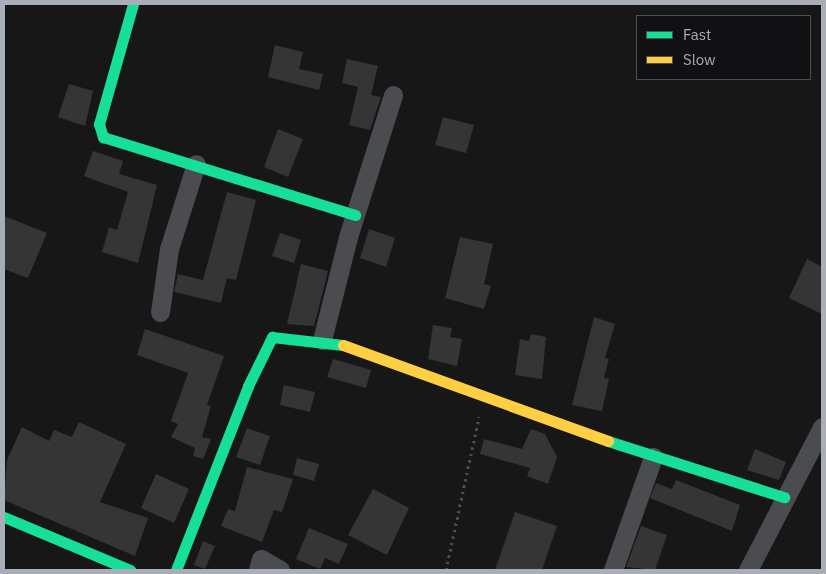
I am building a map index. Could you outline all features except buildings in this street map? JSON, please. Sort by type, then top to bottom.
[{"type":"street","points":[[133,4],[99,124],[103,137],[196,164],[355,215]]},
{"type":"street","points":[[322,340],[355,215],[393,95]]},
{"type":"street","points":[[160,312],[169,250],[196,164]]},
{"type":"street","points":[[176,570],[248,386],[272,337],[322,340],[653,457],[784,496]]},
{"type":"street","points":[[748,570],[784,496],[822,427]]},
{"type":"street","points":[[613,570],[653,457]]},
{"type":"street","points":[[4,517],[130,570]]},
{"type":"street","points":[[258,570],[261,559],[280,570]]},
{"type":"path","points":[[446,570],[483,396]]},
{"type":"traffic: fast","points":[[133,4],[99,124],[103,137],[355,215]]},
{"type":"traffic: fast","points":[[176,570],[248,386],[272,337],[343,345]]},
{"type":"traffic: fast","points":[[608,441],[784,497]]},
{"type":"traffic: fast","points":[[4,517],[130,570]]},
{"type":"traffic: slow","points":[[343,345],[608,441]]}]
